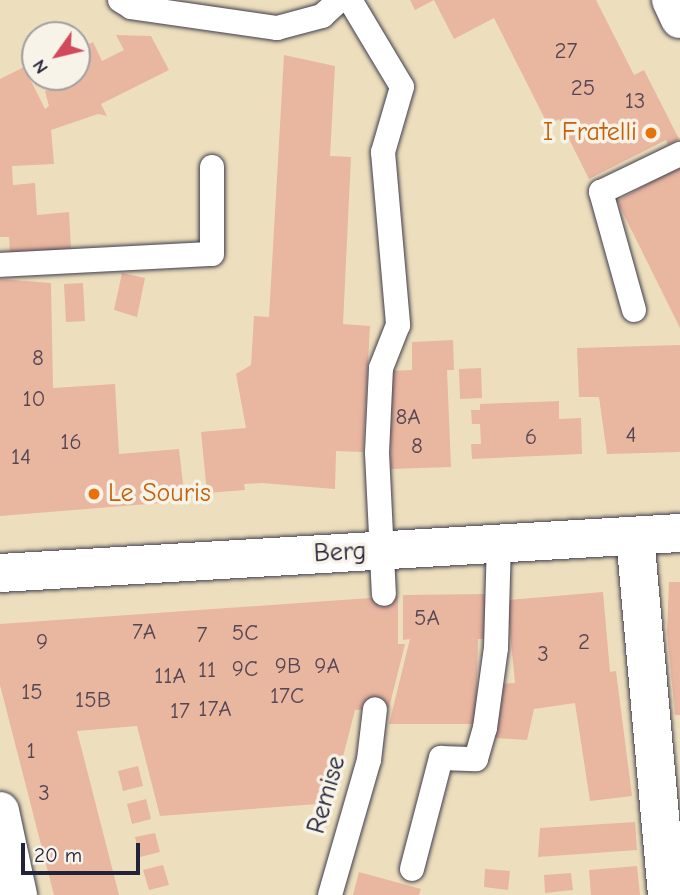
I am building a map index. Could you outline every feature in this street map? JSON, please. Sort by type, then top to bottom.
[{"type":"street","points":[[671,0],[680,19]]},
{"type":"street","name":"Berg","points":[[0,573],[680,533]]},
{"type":"street","points":[[635,536],[667,895]]},
{"type":"street","points":[[0,811],[18,895]]},
{"type":"lane","points":[[120,0],[131,7],[277,28],[322,16],[340,0]]},
{"type":"lane","points":[[350,0],[402,87],[383,152],[398,325],[381,368],[377,453],[384,594]]},
{"type":"lane","points":[[634,310],[601,192],[680,154]]},
{"type":"lane","points":[[0,265],[212,254],[212,167]]},
{"type":"lane","points":[[412,869],[441,758],[476,759],[485,728],[496,648],[499,542]]},
{"type":"lane","name":"Remise","points":[[330,895],[369,760],[376,709]]},
{"type":"building","points":[[410,0],[434,0],[415,10]]},
{"type":"building","points":[[434,0],[596,0],[634,75],[644,70],[679,139],[668,145],[666,140],[589,179],[559,119],[548,125],[494,18],[454,39]]},
{"type":"building","points":[[116,35],[151,36],[169,70],[101,104],[107,116],[98,114],[51,130],[54,164],[12,166],[13,185],[35,183],[37,215],[69,212],[71,249],[10,254],[9,237],[0,237],[0,79],[21,68],[21,91],[36,91],[45,109],[49,106],[45,91],[91,91],[91,43],[93,42],[102,61],[124,50]]},
{"type":"building","points":[[284,55],[335,66],[330,156],[351,157],[343,324],[370,326],[363,452],[336,451],[335,489],[262,483],[244,484],[245,490],[207,493],[201,432],[246,428],[236,374],[251,365],[254,316],[269,317]]},
{"type":"building","points":[[680,166],[680,328],[617,201]]},
{"type":"building","points":[[122,273],[145,278],[137,317],[114,310]]},
{"type":"building","points":[[0,279],[51,283],[53,388],[115,384],[119,454],[179,449],[185,501],[0,516]]},
{"type":"building","points":[[83,283],[85,321],[66,322],[64,284]]},
{"type":"building","points":[[453,340],[454,370],[447,370],[451,467],[391,469],[390,371],[412,370],[412,342]]},
{"type":"building","points":[[680,345],[680,452],[607,454],[599,397],[579,397],[577,348]]},
{"type":"building","points":[[481,368],[482,398],[460,399],[459,369]]},
{"type":"building","points":[[559,401],[559,419],[581,418],[582,454],[472,459],[471,444],[481,444],[480,424],[472,424],[471,410],[480,410],[480,404]]},
{"type":"building","points":[[669,582],[680,582],[680,715],[675,715],[667,632]]},
{"type":"building","points":[[603,592],[610,672],[616,671],[632,796],[590,801],[575,703],[534,709],[527,740],[495,738],[498,684],[515,683],[507,600]]},
{"type":"building","points":[[486,594],[486,639],[478,639],[476,724],[389,724],[410,639],[403,640],[403,595]]},
{"type":"building","points":[[398,596],[398,644],[405,644],[389,708],[355,710],[331,803],[160,816],[137,726],[77,731],[119,895],[54,895],[0,685],[0,624]]},
{"type":"building","points":[[138,766],[143,786],[123,791],[118,771]]},
{"type":"building","points":[[146,799],[151,819],[132,824],[127,804]]},
{"type":"building","points":[[635,822],[637,850],[538,857],[540,828]]},
{"type":"building","points":[[155,833],[160,852],[140,857],[135,837]]},
{"type":"building","points":[[163,865],[169,885],[149,890],[143,870]]},
{"type":"building","points":[[637,866],[640,895],[591,895],[589,870]]},
{"type":"building","points":[[485,869],[510,871],[508,890],[484,887]]},
{"type":"building","points":[[359,872],[421,889],[419,895],[353,895]]},
{"type":"building","points":[[571,873],[573,890],[545,893],[544,875]]},
{"type":"place","name":"I Fratelli","points":[[651,133]]},
{"type":"place","name":"Le Souris","points":[[94,494]]}]
